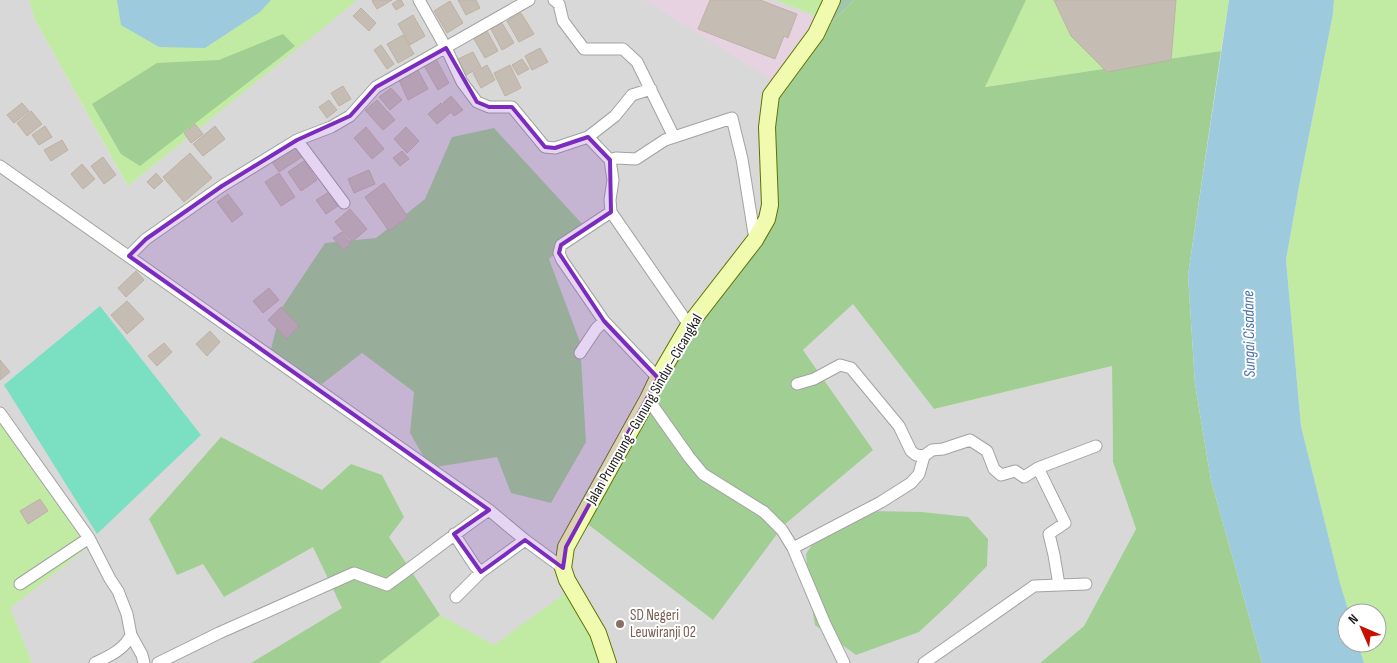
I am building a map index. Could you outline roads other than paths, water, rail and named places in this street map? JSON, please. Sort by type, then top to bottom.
[{"type":"main road","name":"Jalan Prumpung–Gunung Sindur–Cicangkal","points":[[563,568],[566,547],[688,325],[755,240],[767,219],[770,205],[767,127],[771,95],[816,34],[832,0]]},
{"type":"main road","points":[[563,568],[567,580],[598,634],[608,663]]},
{"type":"street","points":[[419,0],[446,48],[462,82],[477,102],[489,107],[512,107],[545,146],[555,148],[588,137],[615,116],[632,95],[651,89]]},
{"type":"street","points":[[130,256],[146,239],[222,186],[297,140],[331,127],[350,116],[376,87],[529,0]]},
{"type":"street","points":[[554,0],[558,4],[563,21],[584,49],[623,49],[637,62],[674,137]]},
{"type":"street","points":[[610,160],[616,158],[636,159],[665,140],[732,118],[742,159],[755,240]]},
{"type":"street","points":[[588,137],[610,160],[613,180],[610,200],[611,212],[688,325]]},
{"type":"street","points":[[297,140],[344,203]]},
{"type":"street","points":[[0,166],[489,510],[563,568]]},
{"type":"street","points":[[611,212],[561,245],[559,253],[604,321],[658,378]]},
{"type":"street","points":[[580,353],[596,329],[604,321]]},
{"type":"street","points":[[797,384],[814,379],[840,365],[851,368],[899,426],[911,450],[916,455],[924,456]]},
{"type":"street","points":[[648,399],[688,458],[703,474],[764,512],[782,530],[794,548],[825,624],[844,663]]},
{"type":"street","points":[[0,413],[88,538],[110,580],[118,591],[127,614],[131,635],[142,655],[144,663]]},
{"type":"street","points":[[794,548],[881,502],[912,483],[920,474],[924,456],[932,450],[943,449],[970,440],[987,451],[994,469],[1002,475],[1015,471],[1024,477],[1038,468],[1096,446]]},
{"type":"street","points":[[1038,468],[1065,523],[1049,534],[1059,585]]},
{"type":"street","points":[[158,663],[219,633],[354,573],[387,585],[489,510]]},
{"type":"street","points":[[454,534],[481,572]]},
{"type":"street","points":[[20,584],[88,538]]},
{"type":"street","points":[[456,597],[481,572],[525,540]]},
{"type":"street","points":[[924,663],[1034,586],[1086,584]]},
{"type":"street","points":[[95,663],[114,654],[128,643],[131,635]]},
{"type":"water","points":[[117,0],[271,0],[260,12],[205,48],[159,47],[121,25]]},
{"type":"water","name":"Sungai Cisadane","points":[[1229,0],[1334,0],[1333,14],[1286,260],[1301,426],[1346,603],[1337,603],[1337,653],[1361,653],[1364,663],[1262,663],[1211,480],[1195,384],[1188,275]]},
{"type":"place","name":"SD Negeri Leuwiranji 02","points":[[620,624]]}]
